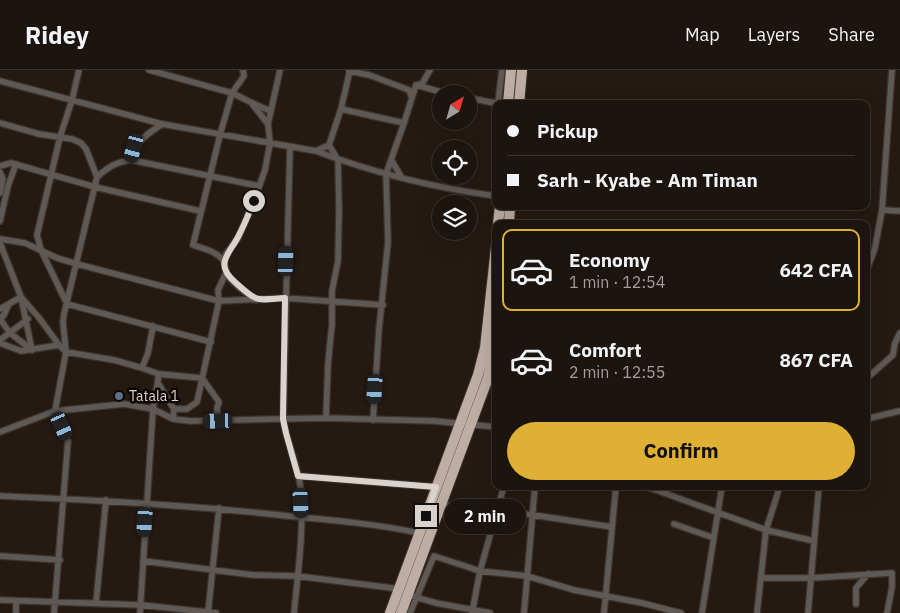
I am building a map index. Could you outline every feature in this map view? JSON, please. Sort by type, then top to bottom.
[{"type":"highway","points":[[508,100],[511,70]]},
{"type":"highway","points":[[519,100],[522,70]]},
{"type":"highway","points":[[401,613],[408,593],[419,533],[478,375],[485,348],[492,284]]},
{"type":"highway","points":[[390,613],[408,593],[421,574],[441,505],[488,378],[492,359]]},
{"type":"street","points":[[79,70],[60,137],[37,235],[41,250],[67,304],[211,342]]},
{"type":"street","points":[[149,70],[232,93],[253,105],[268,124]]},
{"type":"street","points":[[223,255],[193,246],[200,211],[211,177],[232,93],[244,76],[243,70]]},
{"type":"street","points":[[223,255],[238,238],[259,186],[270,142],[268,124],[280,70]]},
{"type":"street","points":[[499,100],[502,70]]},
{"type":"street","points":[[870,261],[875,248],[882,210],[892,70]]},
{"type":"street","points":[[316,151],[329,145],[341,109],[350,71],[369,75],[409,90],[412,98]]},
{"type":"street","points":[[416,86],[422,84],[429,73]]},
{"type":"street","points":[[416,86],[431,90],[429,73]]},
{"type":"street","points":[[0,81],[162,124],[220,136],[270,142],[316,151],[338,160],[386,174],[459,191],[492,195]]},
{"type":"street","points":[[373,420],[379,329],[383,305],[384,271],[388,242],[386,174],[416,86]]},
{"type":"street","points":[[478,100],[492,102]]},
{"type":"street","points":[[253,105],[271,111]]},
{"type":"street","points":[[341,109],[404,123]]},
{"type":"street","points":[[0,122],[39,134],[72,138],[81,143],[86,149],[97,177],[63,322],[66,352],[55,411],[68,441],[60,560],[54,613]]},
{"type":"street","points":[[131,160],[134,148],[140,141],[162,124]]},
{"type":"street","points":[[326,418],[325,408],[332,324],[332,283],[338,262],[338,160],[329,145]]},
{"type":"street","points":[[290,147],[283,419],[298,476],[302,517],[294,613]]},
{"type":"street","points":[[391,159],[402,178]]},
{"type":"street","points":[[97,177],[108,167],[120,161],[131,160],[259,186]]},
{"type":"street","points":[[0,166],[7,163],[16,164],[96,186],[200,211]]},
{"type":"street","points":[[0,221],[8,186],[16,164]]},
{"type":"street","points":[[0,172],[8,186]]},
{"type":"street","points":[[0,193],[3,179]]},
{"type":"street","points":[[0,193],[8,186]]},
{"type":"street","points":[[0,199],[4,206]]},
{"type":"street","points":[[882,210],[900,211]]},
{"type":"street","points":[[28,244],[37,235]]},
{"type":"street","points":[[0,239],[28,244],[77,264],[220,301],[285,298],[332,302],[366,302],[383,305]]},
{"type":"street","points":[[0,243],[22,297],[32,350]]},
{"type":"street","points":[[223,255],[226,273],[230,280],[256,300]]},
{"type":"street","points":[[0,256],[8,261]]},
{"type":"street","points":[[174,409],[187,409],[197,402],[220,301],[218,290],[226,273]]},
{"type":"street","points":[[0,309],[22,297]]},
{"type":"street","points":[[22,297],[66,352],[114,360],[159,374],[202,378],[219,402],[217,408],[218,421]]},
{"type":"street","points":[[8,306],[0,319],[10,333],[32,350]]},
{"type":"street","points":[[35,314],[0,342],[21,351],[59,345]]},
{"type":"street","points":[[142,368],[148,353],[153,326]]},
{"type":"street","points":[[870,375],[893,355],[895,343],[900,333]]},
{"type":"street","points":[[140,613],[153,409],[159,374]]},
{"type":"street","points":[[158,383],[174,409],[174,419]]},
{"type":"street","points":[[0,432],[55,411],[124,404],[153,409],[174,419],[190,422],[326,418],[434,421],[492,427]]},
{"type":"street","points":[[187,409],[190,422]]},
{"type":"street","points":[[870,418],[900,411]]},
{"type":"street","points":[[298,476],[436,487]]},
{"type":"street","points":[[472,611],[480,571],[503,490]]},
{"type":"street","points":[[524,613],[535,490]]},
{"type":"street","points":[[604,613],[616,490]]},
{"type":"street","points":[[656,490],[766,530],[814,541]]},
{"type":"street","points":[[702,613],[722,490]]},
{"type":"street","points":[[758,613],[766,530],[779,490]]},
{"type":"street","points":[[808,613],[819,490]]},
{"type":"street","points":[[0,496],[146,502],[218,508],[377,524],[419,533]]},
{"type":"street","points":[[96,603],[106,500]]},
{"type":"street","points":[[441,505],[532,515],[612,527]]},
{"type":"street","points":[[208,613],[218,508]]},
{"type":"street","points":[[674,524],[714,538]]},
{"type":"street","points":[[0,556],[60,560]]},
{"type":"street","points":[[421,574],[434,556],[480,571],[526,576],[574,590],[642,603],[681,613]]},
{"type":"street","points":[[142,561],[253,575],[297,576],[408,593],[472,611],[490,613]]},
{"type":"street","points":[[760,578],[811,578],[892,573],[892,587],[887,613]]},
{"type":"street","points":[[856,604],[854,592],[868,574]]},
{"type":"street","points":[[408,593],[410,613]]},
{"type":"street","points":[[0,600],[141,605],[216,613]]},
{"type":"street","points":[[16,601],[16,613]]},
{"type":"place","name":"Tatala 1","points":[[119,396]]},
{"type":"route","points":[[254,201],[238,238],[226,254],[224,261],[226,273],[230,280],[256,300],[285,298],[283,419],[298,476],[436,487],[426,516]]}]
